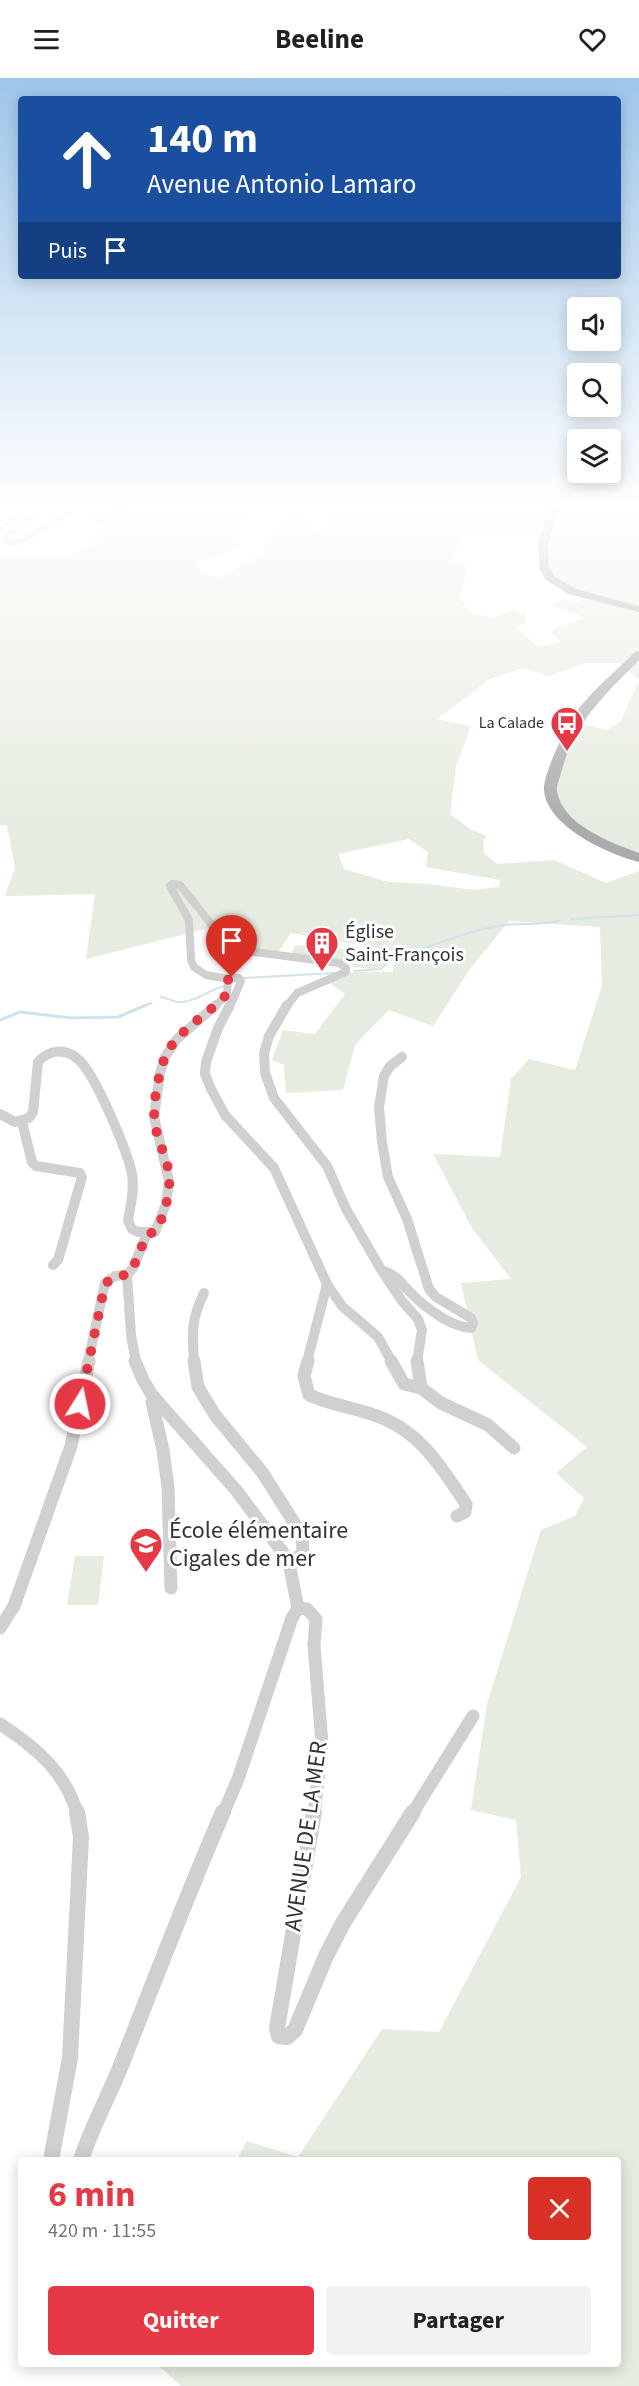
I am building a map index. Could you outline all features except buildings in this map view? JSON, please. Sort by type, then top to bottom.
[{"type":"main road","points":[[639,654],[584,710],[560,754],[550,790],[552,799],[570,823],[598,842],[639,858]]},
{"type":"street","points":[[421,1388],[417,1359],[422,1330],[418,1319],[402,1301],[382,1271],[346,1209],[327,1166],[274,1098],[265,1073],[264,1053],[269,1036],[291,998],[297,993],[339,976],[346,972],[346,968],[339,963],[231,950],[217,938],[211,924],[180,885],[172,884],[170,886],[189,920],[191,960],[194,966],[206,975],[228,979],[239,978],[241,981],[240,988],[218,1028],[206,1062],[210,1089],[225,1115],[274,1168],[327,1284],[342,1306],[378,1337],[404,1384],[421,1388],[446,1407],[478,1418],[514,1448]]},
{"type":"street","points":[[0,1114],[15,1122],[22,1122],[33,1112],[38,1062],[41,1056],[58,1052],[74,1055],[84,1064],[129,1166],[132,1182],[128,1221],[130,1227],[137,1233],[155,1232],[160,1224],[169,1174],[155,1123],[155,1107],[166,1056],[189,1026],[226,995],[229,988],[228,979]]},
{"type":"street","points":[[382,1271],[393,1274],[416,1298],[459,1328],[471,1328],[471,1318],[436,1297],[429,1289],[407,1219],[388,1177],[379,1107],[384,1076],[390,1066],[402,1057]]},
{"type":"street","points":[[22,1122],[32,1162],[36,1166],[80,1173],[82,1177],[58,1260],[53,1265]]},
{"type":"street","points":[[0,1628],[14,1606],[71,1446],[105,1284],[115,1276],[127,1275],[133,1268],[147,1234]]},
{"type":"street","points":[[82,2157],[92,2127],[115,2080],[195,1877],[238,1779],[292,1618],[298,1608],[294,1598],[291,1564],[231,1483],[155,1398],[142,1378],[136,1365],[127,1275]]},
{"type":"street","points":[[327,1284],[304,1376],[309,1395],[324,1402],[374,1414],[417,1435],[427,1445],[466,1504],[465,1512],[457,1516]]},
{"type":"street","points":[[204,1293],[195,1311],[192,1329],[194,1366],[198,1387],[214,1415],[262,1472],[302,1535],[303,1553],[291,1564]]},
{"type":"street","points":[[155,1398],[152,1402],[163,1444],[169,1498],[168,1566],[171,1588]]},
{"type":"street","name":"AVENUE DE LA MER","points":[[298,1608],[306,1609],[316,1619],[314,1645],[322,1744],[312,1830],[277,2028],[279,2036],[287,2037],[295,2030],[343,1923],[473,1716]]},
{"type":"street","points":[[0,1724],[13,1732],[53,1767],[64,1781],[75,1803],[81,1838],[70,2058],[52,2157]]},
{"type":"shaded area","points":[[0,613],[472,613],[493,618],[506,613],[522,613],[527,614],[525,622],[517,628],[538,647],[561,642],[552,634],[553,629],[585,618],[571,613],[639,613],[639,680],[619,663],[585,663],[549,676],[523,668],[490,679],[437,719],[471,726],[456,766],[450,814],[470,829],[486,836],[483,843],[484,853],[497,864],[554,860],[606,883],[639,871],[639,2386],[181,2386],[160,2367],[621,2367],[621,2157],[298,2157],[382,2029],[439,2032],[521,1877],[516,1820],[471,1810],[487,1704],[541,1530],[575,1516],[584,1498],[556,1473],[587,1447],[478,1360],[461,1283],[511,1279],[472,1228],[433,1154],[500,1157],[511,1079],[529,1059],[575,1070],[602,986],[600,927],[509,921],[470,969],[433,1026],[389,1010],[355,1045],[343,1090],[286,1093],[284,1065],[272,1060],[283,1030],[315,1034],[345,994],[330,983],[351,972],[393,972],[395,951],[291,933],[277,954],[233,945],[217,926],[86,959],[95,894],[5,896],[15,868],[7,825],[0,825]],"holes":[[[409,839],[428,852],[426,867],[500,880],[499,887],[475,890],[388,882],[344,869],[338,854]]]},
{"type":"shaded area","points":[[639,680],[639,854],[601,838],[574,821],[557,800],[555,788],[561,763],[582,724],[607,730],[621,721]]},
{"type":"shaded area","points":[[295,945],[385,952],[388,962],[381,967],[368,968],[354,967],[342,960],[291,956]]},
{"type":"shaded area","points":[[75,1556],[104,1556],[98,1605],[67,1605]]},
{"type":"shaded area","points":[[247,2141],[298,2157],[239,2157]]},
{"type":"waterway","points":[[571,919],[639,915]]},
{"type":"waterway","points":[[354,971],[381,969],[392,959],[485,929],[558,921]]},
{"type":"waterway","points":[[243,978],[335,973]]},
{"type":"waterway","points":[[161,997],[178,1002],[186,1001],[226,986]]},
{"type":"waterway","points":[[142,1007],[151,1003]]},
{"type":"waterway","points":[[0,1020],[20,1012],[72,1018],[118,1017],[146,1005]]},
{"type":"place","name":"La Calade","points":[[567,752]]},
{"type":"place","name":"Église Saint-François","points":[[322,972]]},
{"type":"place","name":"École élémentaire Cigales de mer","points":[[146,1573]]},
{"type":"route","points":[[80,1404],[105,1284],[115,1276],[127,1275],[133,1268],[147,1234],[155,1232],[160,1224],[169,1174],[159,1143],[155,1107],[166,1056],[189,1026],[217,1005],[226,995],[230,982],[228,979],[232,977]]}]
